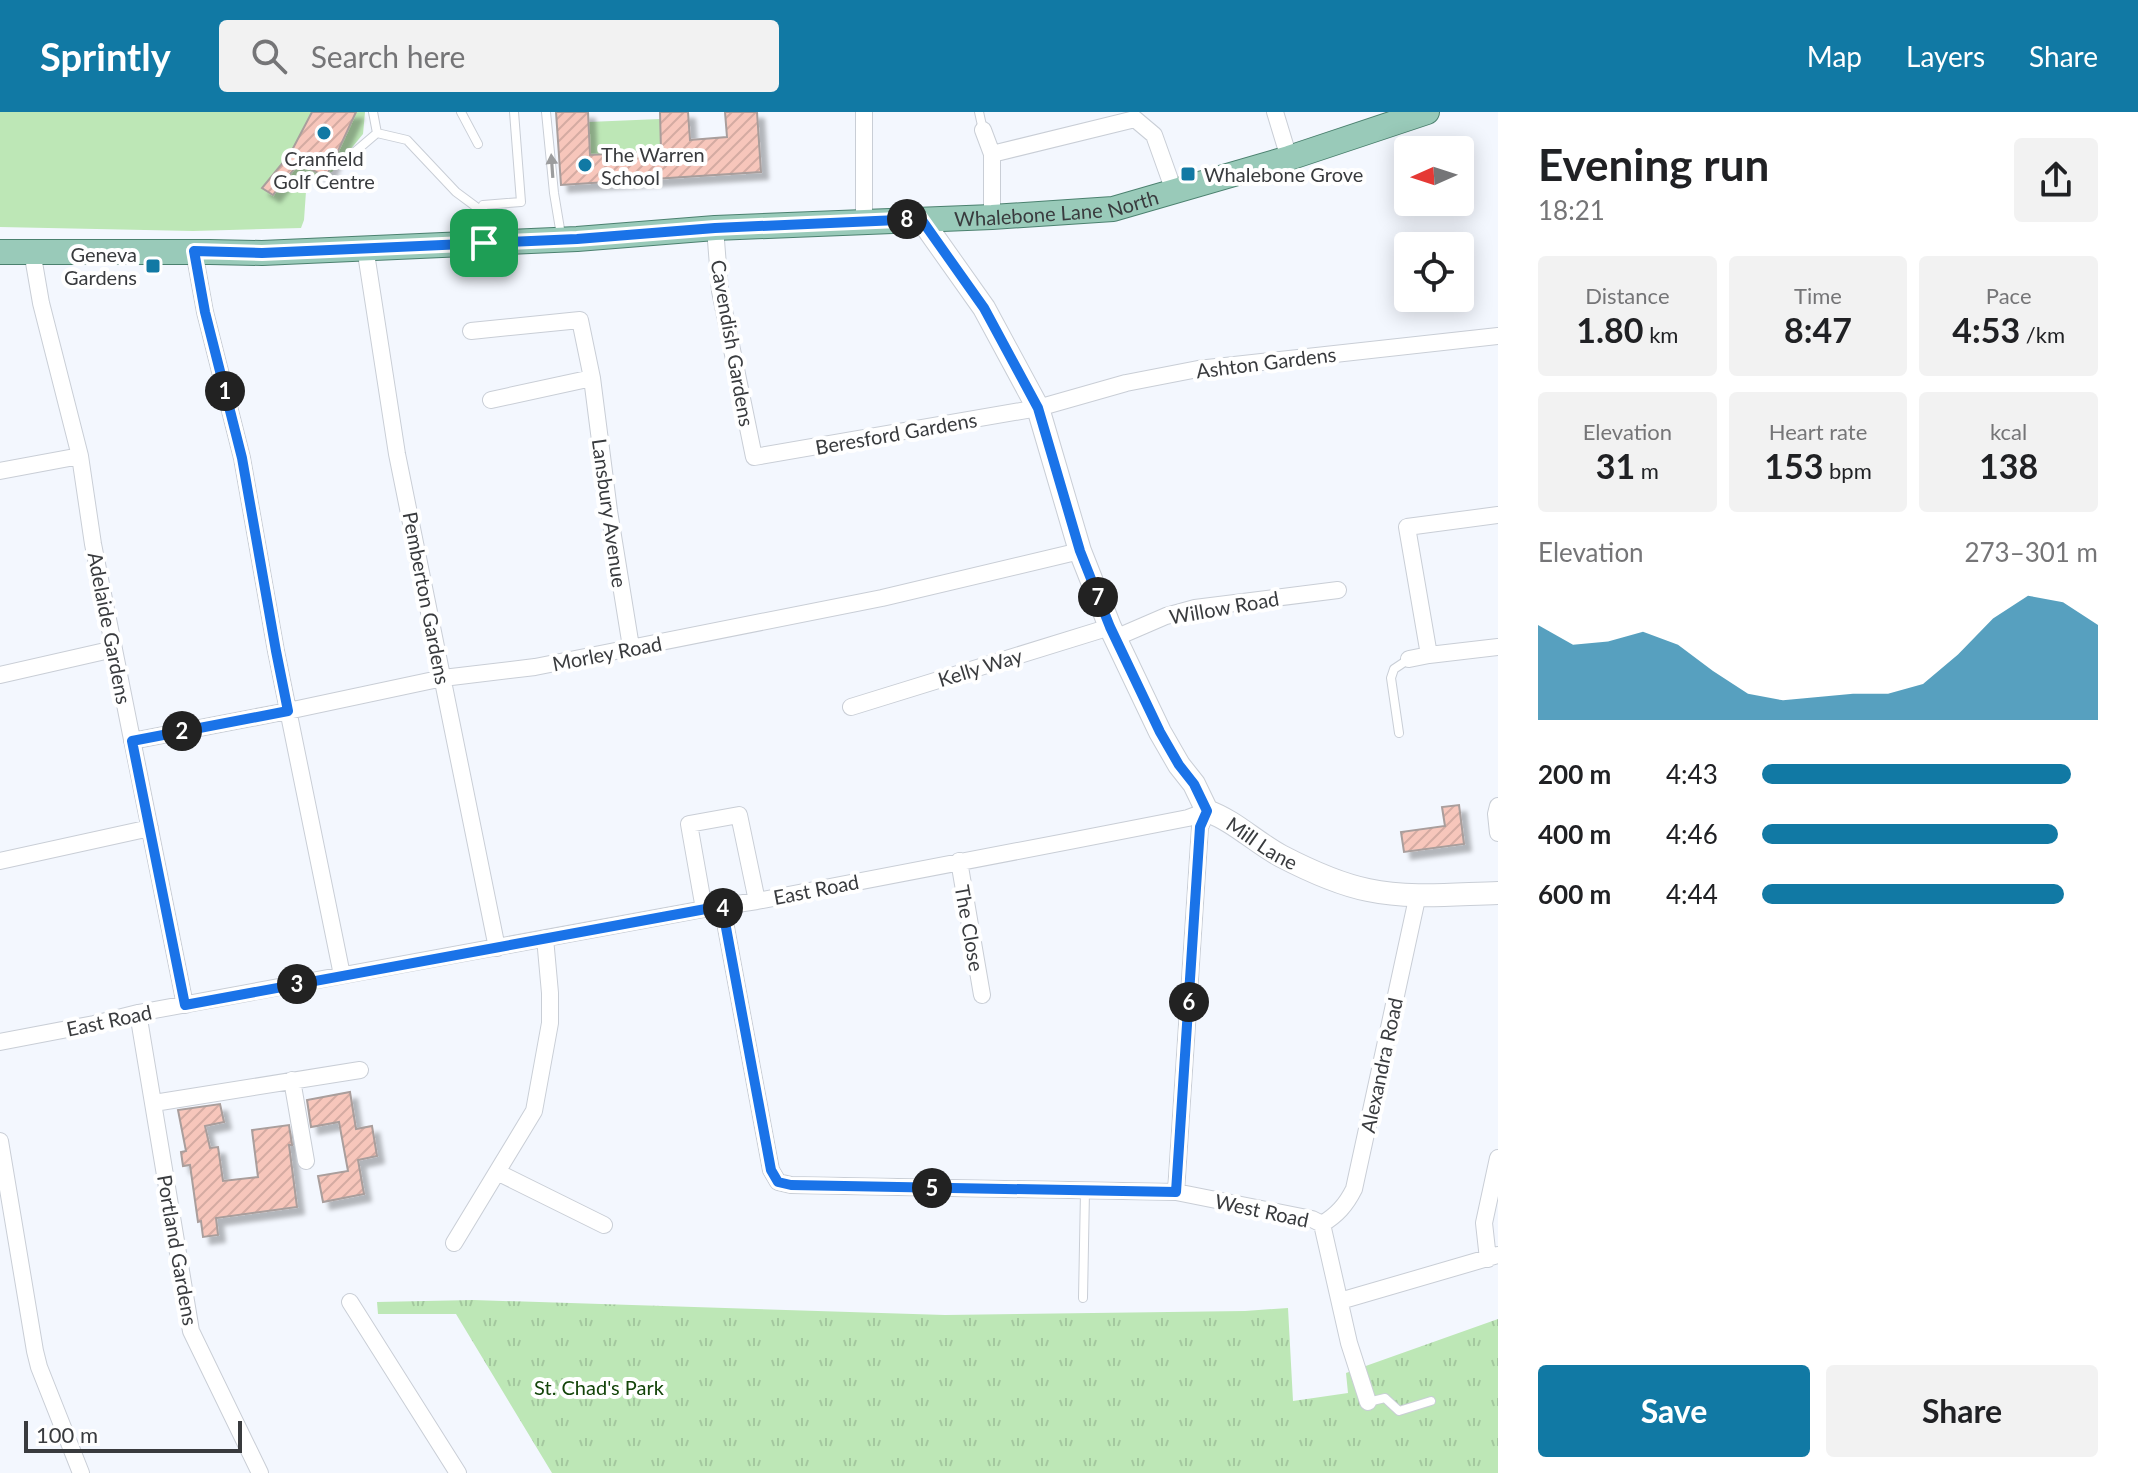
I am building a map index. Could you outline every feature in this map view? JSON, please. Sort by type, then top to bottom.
[{"type":"main road","name":"Whalebone Lane North","points":[[0,252],[262,253],[484,243],[560,230],[715,228],[1113,209],[1289,158],[1427,112]]},
{"type":"street","points":[[864,112],[864,221]]},
{"type":"street","points":[[1275,112],[1289,158]]},
{"type":"street","points":[[992,154],[1135,119],[1154,135],[1174,191]]},
{"type":"street","points":[[983,130],[992,154],[992,217]]},
{"type":"street","name":"Mill Lane","points":[[921,219],[984,308],[1038,408],[1080,551],[1112,632],[1160,732],[1194,784],[1207,811],[1230,821],[1279,855],[1340,882],[1369,890],[1418,894],[1498,893]]},
{"type":"street","name":"Cavendish Gardens","points":[[715,228],[720,291],[754,457]]},
{"type":"street","name":"Pemberton Gardens","points":[[365,247],[397,454],[497,948]]},
{"type":"street","name":"Adelaide Gardens","points":[[32,251],[41,303],[80,456],[93,544],[185,1005]]},
{"type":"street","points":[[194,251],[205,312],[242,458],[276,651],[342,975]]},
{"type":"street","name":"Lansbury Avenue","points":[[471,331],[580,320],[592,378],[631,647]]},
{"type":"street","name":"Ashton Gardens","points":[[1038,408],[1126,383],[1198,369],[1498,336]]},
{"type":"street","points":[[491,400],[592,378]]},
{"type":"street","name":"Beresford Gardens","points":[[754,457],[1038,408]]},
{"type":"street","points":[[0,471],[80,456]]},
{"type":"street","points":[[1429,655],[1407,527],[1498,515]]},
{"type":"street","name":"Morley Road","points":[[132,741],[443,678],[535,667],[882,598],[1080,551]]},
{"type":"street","name":"Willow Road","points":[[1112,632],[1195,608],[1338,590]]},
{"type":"street","name":"Kelly Way","points":[[851,707],[1112,632]]},
{"type":"street","points":[[1409,659],[1498,647]]},
{"type":"street","points":[[0,675],[114,649]]},
{"type":"street","points":[[1498,806],[1498,833]]},
{"type":"street","points":[[1176,1192],[1200,827],[1207,811]]},
{"type":"street","name":"East Road","points":[[0,1042],[342,975],[757,901],[1174,821],[1207,811]]},
{"type":"street","points":[[704,909],[689,824],[739,815],[757,901]]},
{"type":"street","points":[[0,861],[150,828]]},
{"type":"street","name":"The Close","points":[[959,861],[982,995]]},
{"type":"street","name":"Alexandra Road","points":[[1322,1224],[1346,1204],[1354,1189],[1418,894]]},
{"type":"street","name":"West Road","points":[[722,906],[771,1170],[778,1182],[791,1185],[1176,1192],[1312,1219],[1322,1224],[1349,1343],[1368,1402]]},
{"type":"street","points":[[454,1243],[534,1111],[550,1023],[545,938]]},
{"type":"street","name":"Portland Gardens","points":[[138,1013],[191,1331],[260,1473]]},
{"type":"street","points":[[154,1103],[360,1070]]},
{"type":"street","points":[[292,1080],[306,1161]]},
{"type":"street","points":[[0,1141],[35,1351],[81,1473]]},
{"type":"street","points":[[1340,1301],[1493,1257],[1484,1223],[1498,1158]]},
{"type":"street","points":[[497,1172],[604,1225]]},
{"type":"street","points":[[350,1302],[458,1473]]},
{"type":"lane","points":[[373,112],[377,133]]},
{"type":"lane","points":[[461,112],[478,144]]},
{"type":"lane","points":[[484,243],[483,205],[521,202],[514,112]]},
{"type":"lane","points":[[546,112],[560,230]]},
{"type":"lane","points":[[979,112],[983,130]]},
{"type":"lane","points":[[343,162],[377,133]]},
{"type":"lane","points":[[377,133],[407,140],[456,192],[483,212]]},
{"type":"lane","points":[[1399,733],[1391,678],[1394,669],[1409,659]]},
{"type":"lane","points":[[1083,1298],[1085,1191]]},
{"type":"lane","points":[[1368,1402],[1385,1398],[1399,1411],[1431,1401]]},
{"type":"green space","points":[[0,112],[365,112],[363,134],[332,172],[307,177],[301,228],[193,231],[0,227]]},
{"type":"green space","points":[[660,119],[661,151],[590,155],[588,122]]},
{"type":"green space","name":"St. Chad's Park","points":[[473,1300],[945,1315],[1288,1308],[1293,1401],[1348,1393],[1346,1373],[1498,1319],[1498,1473],[552,1473],[456,1314],[378,1314],[377,1302]]},
{"type":"building","name":"Cranfield Golf Centre","points":[[312,112],[356,112],[326,177],[299,163],[273,195],[262,188],[290,154]]},
{"type":"building","points":[[556,112],[588,112],[590,155],[661,151],[660,112],[688,112],[690,140],[727,137],[725,112],[757,112],[761,172],[561,185]]},
{"type":"building","points":[[1459,805],[1464,844],[1404,852],[1401,832],[1445,826],[1442,807]]},
{"type":"building","points":[[350,1092],[356,1129],[372,1126],[377,1156],[358,1160],[364,1194],[323,1202],[318,1176],[348,1171],[339,1122],[311,1127],[307,1100]]},
{"type":"building","points":[[220,1104],[224,1122],[205,1126],[210,1148],[218,1147],[223,1181],[258,1177],[252,1130],[289,1125],[297,1207],[216,1218],[218,1235],[203,1237],[190,1165],[183,1166],[181,1152],[186,1151],[178,1110]]},
{"type":"place","name":"Cranfield Golf Centre","points":[[324,133]]},
{"type":"place","name":"The Warren School","points":[[585,165]]},
{"type":"place","name":"Whalebone Grove","points":[[1188,174]]},
{"type":"place","name":"Geneva Gardens","points":[[153,266]]},
{"type":"route","points":[[921,219],[984,308],[1038,408],[1080,551],[1110,627],[1160,732],[1194,784],[1207,811],[1200,827],[1176,1192],[791,1185],[778,1182],[771,1170],[722,906],[185,1005],[132,741],[288,711],[242,458],[205,312],[194,251],[262,253],[484,243],[921,219]]}]
